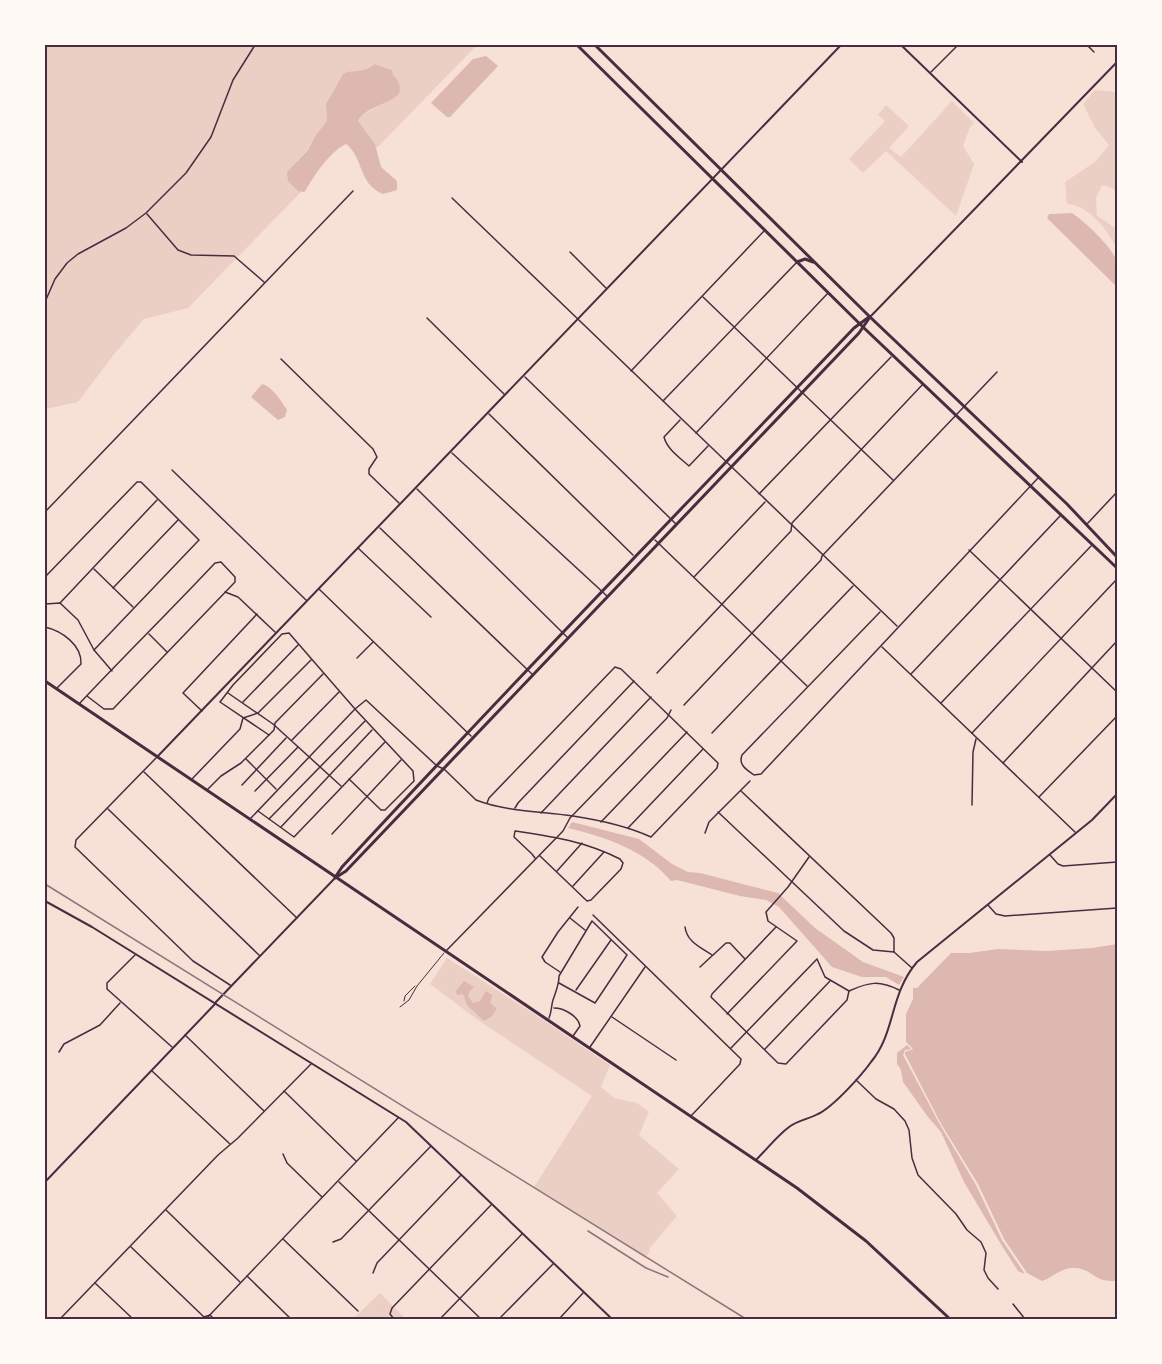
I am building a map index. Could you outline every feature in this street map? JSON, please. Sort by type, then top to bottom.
[{"type":"main road","points":[[577,45],[864,328],[1117,568]]},
{"type":"main road","points":[[595,45],[814,262],[1039,477],[1117,557]]},
{"type":"main road","points":[[797,262],[805,259],[814,262]]},
{"type":"main road","points":[[335,878],[342,867],[401,803],[527,670],[860,323],[870,316]]},
{"type":"main road","points":[[335,878],[346,871],[731,468],[864,328],[870,316]]},
{"type":"main road","points":[[45,681],[756,1160],[850,1228],[950,1319]]},
{"type":"main road","points":[[401,803],[406,808]]},
{"type":"street","points":[[45,302],[55,279],[68,262],[78,254],[126,228],[146,213],[186,173],[206,145],[233,80],[255,45]]},
{"type":"street","points":[[232,986],[193,961],[75,847],[74,842],[144,772],[841,45]]},
{"type":"street","points":[[901,45],[1022,162]]},
{"type":"street","points":[[930,73],[958,45]]},
{"type":"street","points":[[1087,45],[1094,52]]},
{"type":"street","points":[[870,316],[1117,62]]},
{"type":"street","points":[[45,512],[352,191]]},
{"type":"street","points":[[452,198],[897,627]]},
{"type":"street","points":[[146,213],[178,250],[191,255],[234,256],[264,283]]},
{"type":"street","points":[[631,371],[765,230]]},
{"type":"street","points":[[570,252],[606,288]]},
{"type":"street","points":[[663,402],[797,262]]},
{"type":"street","points":[[695,434],[828,293]]},
{"type":"street","points":[[703,297],[894,481]]},
{"type":"street","points":[[427,318],[505,394]]},
{"type":"street","points":[[759,495],[893,355]]},
{"type":"street","points":[[280,359],[375,451],[377,457],[369,469],[369,474],[400,504]]},
{"type":"street","points":[[684,705],[997,372]]},
{"type":"street","points":[[523,375],[676,525]]},
{"type":"street","points":[[657,673],[791,532],[792,523],[923,384]]},
{"type":"street","points":[[487,413],[637,557]]},
{"type":"street","points":[[680,419],[664,437],[665,443],[675,453],[689,466],[708,446]]},
{"type":"street","points":[[451,452],[607,597]]},
{"type":"street","points":[[172,471],[307,601]]},
{"type":"street","points":[[880,612],[741,757],[743,766],[754,776],[761,774],[1039,477]]},
{"type":"street","points":[[45,577],[135,483],[141,482],[199,540],[94,650]]},
{"type":"street","points":[[416,488],[568,638]]},
{"type":"street","points":[[1086,524],[1117,492]]},
{"type":"street","points":[[45,604],[60,603],[158,499]]},
{"type":"street","points":[[693,578],[765,501]]},
{"type":"street","points":[[910,675],[1061,515]]},
{"type":"street","points":[[113,588],[178,519]]},
{"type":"street","points":[[378,526],[532,675]]},
{"type":"street","points":[[654,539],[807,687]]},
{"type":"street","points":[[941,704],[1092,544]]},
{"type":"street","points":[[358,548],[432,617]]},
{"type":"street","points":[[969,550],[1117,693]]},
{"type":"street","points":[[80,704],[87,696],[215,564],[219,562],[223,564],[236,577],[235,582],[111,710],[104,709],[87,696]]},
{"type":"street","points":[[93,568],[134,608]]},
{"type":"street","points":[[971,734],[1117,579]]},
{"type":"street","points":[[712,733],[853,586]]},
{"type":"street","points":[[319,589],[473,738]]},
{"type":"street","points":[[224,592],[239,597],[276,633]]},
{"type":"street","points":[[60,603],[80,622],[94,650],[112,671]]},
{"type":"street","points":[[202,711],[183,693],[257,614]]},
{"type":"street","points":[[45,627],[55,630],[72,642],[81,661],[81,664],[56,689]]},
{"type":"street","points":[[269,735],[220,702],[282,634],[288,632],[365,721],[413,771],[415,777],[414,781],[387,809],[381,810],[349,779]]},
{"type":"street","points":[[149,633],[167,652]]},
{"type":"street","points":[[357,658],[373,641]]},
{"type":"street","points":[[1003,764],[1117,641]]},
{"type":"street","points":[[242,703],[299,644]]},
{"type":"street","points":[[882,647],[1076,832]]},
{"type":"street","points":[[243,718],[258,713],[311,659]]},
{"type":"street","points":[[250,820],[364,700],[368,700],[436,766],[444,769],[476,800],[487,803],[514,809],[573,816],[651,837],[717,768],[718,764],[634,681],[616,667],[489,798],[487,803]]},
{"type":"street","points":[[207,790],[221,776],[246,759],[269,735],[276,726],[275,723],[324,674]]},
{"type":"street","points":[[514,809],[634,681]]},
{"type":"street","points":[[291,740],[339,691]]},
{"type":"street","points":[[228,693],[276,726],[342,787]]},
{"type":"street","points":[[540,813],[651,698]]},
{"type":"street","points":[[446,952],[540,856],[573,816],[669,715],[671,710]]},
{"type":"street","points":[[1039,798],[1117,716]]},
{"type":"street","points":[[191,780],[240,729],[243,718]]},
{"type":"street","points":[[268,819],[365,721]]},
{"type":"street","points":[[280,828],[373,729]]},
{"type":"street","points":[[601,823],[687,732]]},
{"type":"street","points":[[242,785],[287,737]]},
{"type":"street","points":[[972,805],[973,752],[976,738]]},
{"type":"street","points":[[257,811],[295,836],[385,742]]},
{"type":"street","points":[[255,791],[298,747]]},
{"type":"street","points":[[628,829],[704,749]]},
{"type":"street","points":[[246,759],[277,790]]},
{"type":"street","points":[[332,834],[401,759]]},
{"type":"street","points":[[144,772],[297,919]]},
{"type":"street","points":[[705,833],[709,822],[750,781]]},
{"type":"street","points":[[741,790],[891,933],[894,938],[894,952]]},
{"type":"street","points":[[756,1160],[794,1123],[824,1111],[871,1063],[882,1046],[899,990],[912,968],[1092,820],[1117,794]]},
{"type":"street","points":[[107,808],[260,957]]},
{"type":"street","points":[[718,812],[837,926],[860,943],[879,952],[894,952],[912,968]]},
{"type":"street","points":[[535,859],[514,837],[515,831],[582,843],[621,861],[621,869],[590,900],[586,899],[540,856]]},
{"type":"street","points":[[556,871],[582,843]]},
{"type":"street","points":[[573,887],[604,852]]},
{"type":"street","points":[[1049,854],[1058,864],[1064,866],[1117,862]]},
{"type":"street","points":[[728,1014],[797,941],[776,927],[766,917],[766,912],[792,882],[810,856]]},
{"type":"street","points":[[45,1182],[335,878]]},
{"type":"street","points":[[45,901],[398,1117],[432,1145],[612,1319]]},
{"type":"street","points":[[988,904],[996,914],[1005,916],[1117,908]]},
{"type":"street","points":[[560,972],[544,962],[542,957],[578,907]]},
{"type":"street","points":[[593,915],[741,1060],[740,1064],[691,1116]]},
{"type":"street","points":[[570,917],[586,930]]},
{"type":"street","points":[[549,1020],[560,972],[592,921],[627,955],[595,1003],[559,983]]},
{"type":"street","points":[[686,927],[689,938],[699,948],[712,955]]},
{"type":"street","points":[[776,927],[711,995],[712,1000],[778,1063],[786,1064],[847,1000],[849,991]]},
{"type":"street","points":[[576,991],[611,939]]},
{"type":"street","points":[[700,968],[722,945],[728,942],[745,958]]},
{"type":"street","points":[[135,954],[107,983],[108,991],[173,1048]]},
{"type":"street","points":[[731,1048],[817,958],[823,975],[849,991],[881,982],[899,990]]},
{"type":"street","points":[[590,1048],[646,966]]},
{"type":"street","points":[[764,1050],[830,981]]},
{"type":"street","points":[[59,1052],[64,1044],[100,1025],[120,1002]]},
{"type":"street","points":[[553,1008],[561,1008],[578,1019],[580,1026],[573,1037]]},
{"type":"street","points":[[611,1016],[676,1060]]},
{"type":"street","points":[[186,1035],[264,1111]]},
{"type":"street","points":[[61,1319],[218,1155],[231,1145],[312,1063]]},
{"type":"street","points":[[152,1070],[231,1145]]},
{"type":"street","points":[[855,1080],[876,1099],[894,1109],[905,1121],[909,1130],[912,1158],[918,1175],[956,1214],[967,1230],[981,1242],[986,1253],[984,1270],[998,1289]]},
{"type":"street","points":[[284,1091],[357,1162]]},
{"type":"street","points":[[206,1319],[398,1117]]},
{"type":"street","points":[[333,1242],[341,1239],[432,1145]]},
{"type":"street","points":[[283,1154],[287,1163],[322,1198]]},
{"type":"street","points":[[373,1273],[377,1263],[462,1175]]},
{"type":"street","points":[[338,1181],[481,1319]]},
{"type":"street","points":[[394,1319],[390,1313],[392,1308],[492,1204]]},
{"type":"street","points":[[166,1209],[241,1282]]},
{"type":"street","points":[[441,1319],[523,1233]]},
{"type":"street","points":[[283,1239],[357,1311]]},
{"type":"street","points":[[130,1246],[204,1317],[210,1315]]},
{"type":"street","points":[[500,1319],[554,1263]]},
{"type":"street","points":[[247,1276],[291,1319]]},
{"type":"street","points":[[95,1283],[133,1319]]},
{"type":"street","points":[[558,1319],[584,1293]]},
{"type":"street","points":[[1013,1305],[1025,1319]]},
{"type":"street","points":[[210,1315],[214,1319]]},
{"type":"lane","points":[[400,1008],[409,1000],[417,986],[446,952]]},
{"type":"lane","points":[[404,1003],[405,996],[417,986]]},
{"type":"shaded area","points":[[45,45],[477,45],[377,148],[358,121],[362,115],[396,97],[395,79],[390,72],[374,64],[363,70],[343,74],[326,104],[327,121],[291,171],[288,181],[301,192],[188,308],[144,319],[78,402],[45,409]]},
{"type":"shaded area","points":[[486,56],[498,66],[450,117],[447,117],[431,103],[473,59]]},
{"type":"shaded area","points":[[374,64],[392,70],[399,84],[399,94],[366,112],[358,121],[375,144],[381,167],[397,181],[397,190],[383,194],[375,190],[365,177],[356,156],[346,144],[329,158],[304,192],[298,191],[288,181],[287,172],[308,150],[327,121],[326,104],[343,74],[366,69]]},
{"type":"shaded area","points":[[1095,90],[1117,92],[1117,197],[1114,189],[1102,185],[1096,198],[1097,216],[1117,229],[1115,245],[1107,232],[1089,213],[1075,205],[1067,204],[1065,182],[1095,162],[1109,145],[1095,128],[1083,104]]},
{"type":"shaded area","points":[[952,101],[974,123],[970,127],[963,146],[974,164],[956,216],[886,151],[863,173],[849,159],[885,121],[878,115],[886,105],[909,126],[889,148],[901,157]]},
{"type":"shaded area","points":[[1072,213],[1098,235],[1115,257],[1117,287],[1047,218],[1049,214]]},
{"type":"shaded area","points":[[262,384],[273,391],[287,410],[285,417],[278,420],[251,397]]},
{"type":"shaded area","points":[[572,822],[639,839],[672,864],[688,872],[778,893],[815,928],[863,962],[904,977],[899,985],[886,977],[862,977],[832,967],[779,907],[766,900],[677,880],[671,881],[649,861],[624,846],[568,828]]},
{"type":"shaded area","points":[[1117,944],[1117,1281],[1103,1280],[1085,1270],[1072,1268],[1042,1281],[1027,1273],[1004,1239],[978,1184],[940,1122],[905,1054],[913,1049],[906,1042],[906,1014],[913,999],[913,988],[917,988],[951,953],[998,949],[1046,951]]},
{"type":"shaded area","points":[[447,958],[610,1065],[601,1087],[614,1098],[637,1103],[649,1112],[639,1135],[679,1169],[657,1193],[677,1216],[649,1249],[645,1258],[534,1187],[592,1096],[478,1020],[430,984]]},
{"type":"shaded area","points":[[464,981],[474,987],[468,996],[473,1003],[480,1001],[486,991],[492,995],[490,1003],[496,1010],[491,1017],[484,1021],[467,1005],[463,994],[457,995],[456,991]]},
{"type":"shaded area","points":[[907,1045],[911,1049],[905,1050],[903,1055],[939,1123],[976,1185],[1002,1240],[1025,1274],[1018,1271],[964,1182],[941,1132],[903,1082],[901,1070],[897,1064],[897,1053]]},
{"type":"shaded area","points":[[380,1293],[406,1319],[353,1319]]},
{"type":"railway","points":[[45,884],[746,1319]]},
{"type":"railway","points":[[588,1231],[646,1268],[668,1277]]}]
